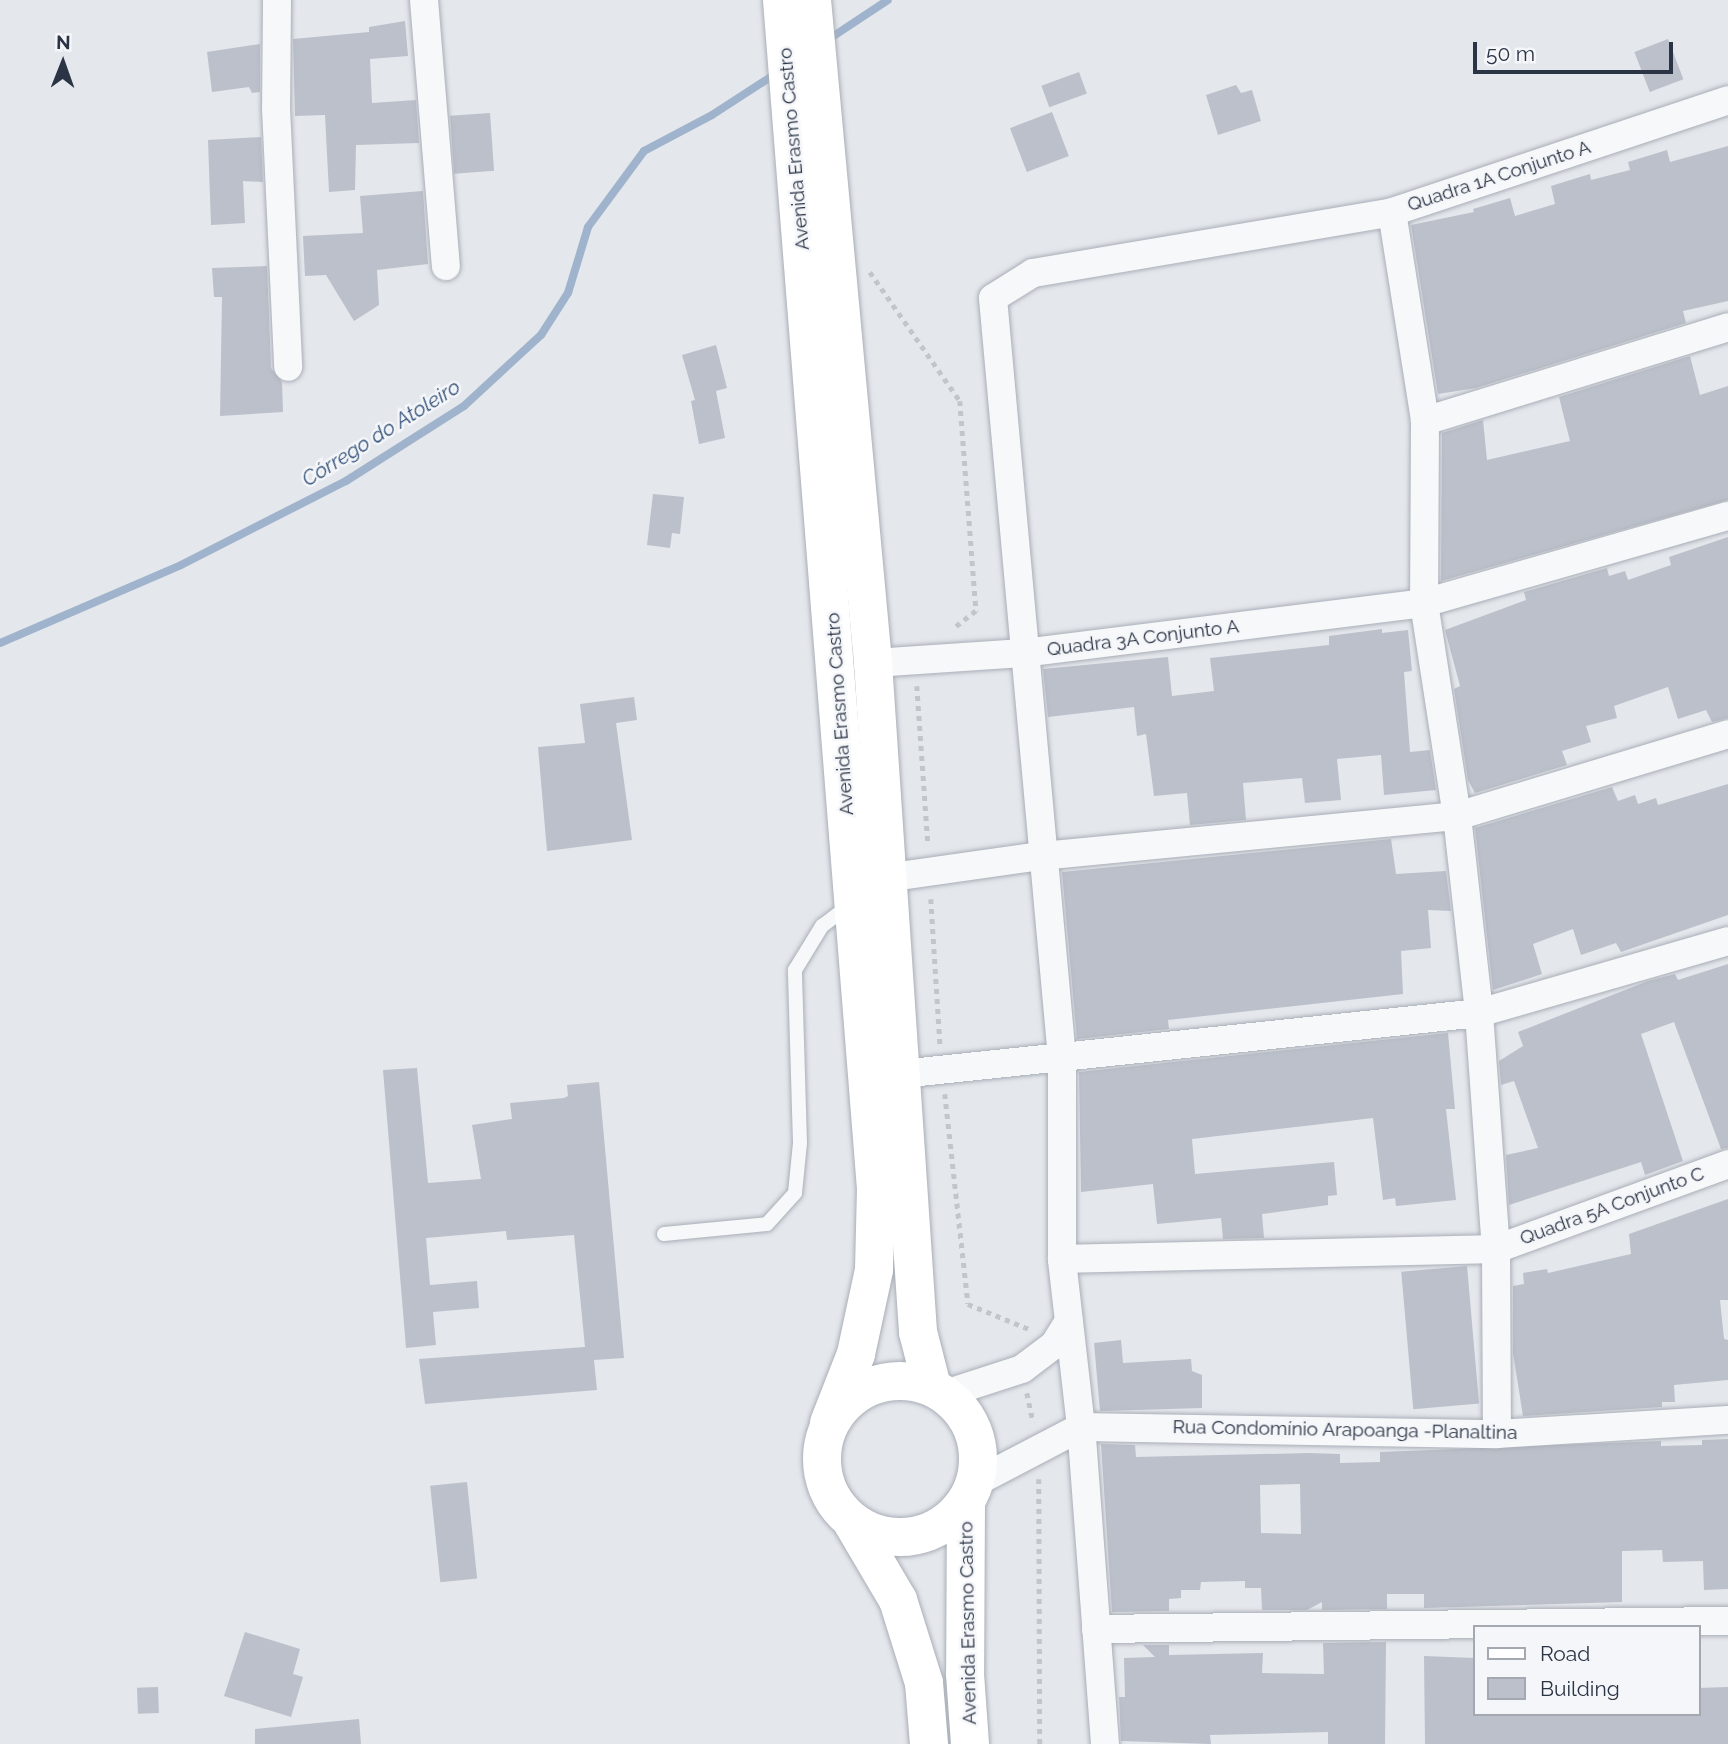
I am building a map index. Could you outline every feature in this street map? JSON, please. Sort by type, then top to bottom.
[{"type":"main road","name":"Avenida Erasmo Castro","points":[[798,14],[807,115],[854,902],[876,1188],[874,1270],[856,1354],[829,1423]]},
{"type":"main road","name":"Avenida Erasmo Castro","points":[[807,115],[873,663],[918,1332],[938,1390]]},
{"type":"main road","points":[[852,1522],[875,1534],[913,1536],[948,1522],[971,1492],[979,1457],[975,1433],[963,1411],[938,1390],[903,1380],[873,1385],[848,1400],[829,1423],[821,1449],[822,1477],[833,1502],[852,1522],[898,1600],[924,1683],[929,1744]]},
{"type":"main road","name":"Avenida Erasmo Castro","points":[[970,1744],[965,1674],[971,1492]]},
{"type":"street","points":[[276,0],[276,108],[288,367]]},
{"type":"street","points":[[424,0],[446,267]]},
{"type":"street","name":"Quadra 1A Conjunto A","points":[[1497,1434],[1496,1249],[1479,1013],[1457,816],[1424,603],[1425,421],[1392,212],[1728,100]]},
{"type":"street","points":[[873,663],[1024,653],[993,298],[1033,273],[1392,212]]},
{"type":"street","points":[[1425,421],[1728,327]]},
{"type":"street","name":"Quadra 3A Conjunto A","points":[[1105,1744],[1081,1427],[1062,1259],[1062,1058],[1024,653],[1424,603],[1728,516]]},
{"type":"street","points":[[886,878],[1041,856],[1457,816],[1728,734]]},
{"type":"street","points":[[901,1074],[1479,1013],[1728,941]]},
{"type":"street","name":"Quadra 5A Conjunto C","points":[[1062,1259],[1496,1249],[1728,1164]]},
{"type":"street","points":[[938,1390],[1022,1369],[1054,1345],[1069,1321]]},
{"type":"street","name":"Rua Condomínio Arapoanga -Planaltina","points":[[971,1492],[1081,1427],[1497,1434],[1728,1420]]},
{"type":"street","points":[[1096,1629],[1728,1621]]},
{"type":"lane","points":[[664,1234],[767,1224],[795,1193],[800,1143],[794,970],[822,926],[854,902]]},
{"type":"building","points":[[405,21],[408,56],[370,59],[372,103],[416,100],[419,143],[356,145],[355,190],[329,192],[325,115],[295,116],[293,39],[369,32],[369,27]]},
{"type":"building","points":[[1668,39],[1683,79],[1650,92],[1634,52]]},
{"type":"building","points":[[260,44],[260,92],[252,93],[249,87],[212,92],[207,52]]},
{"type":"building","points":[[1079,72],[1087,94],[1049,107],[1041,86]]},
{"type":"building","points":[[1236,85],[1241,93],[1252,90],[1261,121],[1218,135],[1206,95]]},
{"type":"building","points":[[1052,112],[1069,156],[1027,172],[1010,128]]},
{"type":"building","points":[[490,113],[494,171],[454,174],[450,116]]},
{"type":"building","points":[[261,137],[263,182],[243,181],[245,223],[211,225],[208,140]]},
{"type":"building","points":[[1728,146],[1728,301],[1683,311],[1686,323],[1476,388],[1438,394],[1411,225],[1474,212],[1473,209],[1510,198],[1515,216],[1555,204],[1551,186],[1590,174],[1591,180],[1630,170],[1628,162],[1667,150],[1670,162]]},
{"type":"building","points":[[423,191],[428,264],[377,270],[379,305],[354,321],[326,275],[305,276],[303,236],[363,233],[360,196]]},
{"type":"building","points":[[267,266],[271,368],[282,382],[283,412],[220,416],[222,297],[214,297],[212,268]]},
{"type":"building","points":[[716,345],[727,388],[716,391],[725,438],[699,444],[691,401],[695,400],[682,355]]},
{"type":"building","points":[[1690,356],[1700,395],[1728,386],[1728,500],[1441,581],[1442,433],[1483,420],[1487,460],[1570,441],[1559,397]]},
{"type":"building","points":[[653,494],[684,497],[680,534],[672,533],[670,548],[647,545]]},
{"type":"building","points":[[1728,537],[1728,718],[1712,722],[1706,710],[1678,719],[1668,687],[1614,706],[1617,718],[1586,726],[1591,742],[1562,751],[1567,765],[1475,793],[1468,780],[1454,689],[1460,686],[1445,630],[1526,600],[1524,592],[1607,568],[1609,576],[1625,571],[1628,580],[1671,565],[1669,557]]},
{"type":"building","points":[[1382,629],[1382,633],[1408,630],[1412,671],[1404,672],[1410,752],[1430,750],[1436,790],[1384,795],[1381,755],[1337,759],[1341,800],[1305,803],[1302,778],[1243,783],[1246,820],[1190,825],[1187,793],[1154,796],[1146,734],[1137,736],[1134,707],[1048,717],[1043,669],[1168,657],[1172,696],[1214,691],[1210,658],[1329,645],[1329,636]]},
{"type":"building","points":[[634,697],[637,720],[616,723],[632,840],[547,851],[538,747],[585,743],[580,704]]},
{"type":"building","points":[[1728,784],[1728,915],[1621,952],[1616,943],[1581,955],[1573,929],[1533,944],[1542,974],[1493,990],[1475,828],[1612,787],[1618,801],[1635,795],[1638,804],[1656,798],[1658,805]]},
{"type":"building","points":[[1391,839],[1396,874],[1446,871],[1451,911],[1428,910],[1431,948],[1401,951],[1403,994],[1168,1020],[1169,1029],[1077,1039],[1062,872]]},
{"type":"building","points":[[1728,964],[1728,1148],[1721,1149],[1674,1022],[1641,1034],[1683,1161],[1645,1175],[1641,1162],[1509,1205],[1506,1155],[1538,1148],[1514,1081],[1501,1085],[1499,1061],[1523,1046],[1518,1032],[1648,981],[1675,974],[1678,980]]},
{"type":"building","points":[[1448,1033],[1455,1109],[1446,1109],[1456,1200],[1396,1206],[1395,1198],[1383,1200],[1373,1118],[1192,1139],[1195,1174],[1334,1162],[1337,1195],[1328,1196],[1328,1205],[1262,1214],[1264,1238],[1223,1239],[1221,1218],[1157,1224],[1153,1184],[1081,1192],[1079,1072]]},
{"type":"building","points":[[417,1068],[428,1183],[481,1179],[472,1125],[512,1119],[510,1103],[564,1098],[568,1096],[567,1085],[599,1082],[624,1358],[594,1360],[597,1390],[425,1404],[419,1359],[585,1347],[574,1235],[507,1240],[506,1231],[426,1238],[430,1285],[477,1281],[479,1308],[433,1312],[436,1345],[406,1348],[383,1070]]},
{"type":"building","points":[[1728,1199],[1728,1300],[1720,1300],[1724,1339],[1728,1340],[1728,1380],[1674,1385],[1675,1402],[1662,1402],[1662,1407],[1523,1416],[1513,1353],[1513,1286],[1524,1284],[1523,1273],[1547,1269],[1548,1273],[1631,1254],[1629,1234]]},
{"type":"building","points":[[1467,1266],[1479,1403],[1413,1409],[1401,1272]]},
{"type":"building","points":[[1121,1340],[1123,1363],[1191,1359],[1192,1371],[1202,1375],[1202,1408],[1100,1411],[1094,1343]]},
{"type":"building","points":[[1728,1439],[1728,1589],[1704,1590],[1703,1561],[1663,1562],[1662,1550],[1622,1551],[1622,1602],[1424,1608],[1424,1594],[1387,1594],[1387,1609],[1322,1610],[1322,1602],[1307,1610],[1262,1610],[1261,1588],[1245,1588],[1245,1581],[1201,1582],[1200,1590],[1181,1590],[1181,1598],[1169,1599],[1169,1611],[1112,1612],[1101,1444],[1135,1445],[1136,1457],[1309,1453],[1340,1454],[1340,1463],[1380,1462],[1380,1452],[1661,1441],[1661,1446],[1702,1445],[1702,1440]],"holes":[[[1300,1484],[1301,1534],[1261,1533],[1260,1485]]]},
{"type":"building","points":[[467,1482],[477,1578],[440,1582],[430,1486]]},
{"type":"building","points":[[245,1632],[300,1649],[293,1674],[303,1677],[291,1717],[224,1696]]},
{"type":"building","points":[[1386,1642],[1385,1744],[1328,1744],[1328,1732],[1210,1735],[1211,1744],[1121,1741],[1119,1697],[1125,1697],[1124,1658],[1155,1657],[1143,1645],[1169,1645],[1169,1655],[1263,1653],[1262,1673],[1324,1674],[1323,1643]]},
{"type":"building","points":[[1424,1656],[1472,1658],[1472,1716],[1700,1716],[1700,1688],[1728,1687],[1728,1744],[1425,1744]]},
{"type":"building","points":[[158,1687],[159,1713],[138,1714],[137,1688]]},
{"type":"building","points":[[359,1719],[361,1744],[255,1744],[255,1729]]},
{"type":"waterway","name":"Córrego do Atoleiro","points":[[826,41],[888,0]]},
{"type":"waterway","name":"Córrego do Atoleiro","points":[[0,643],[181,565],[346,481],[464,406],[541,335],[568,293],[588,227],[644,151],[712,115],[777,73]]}]
